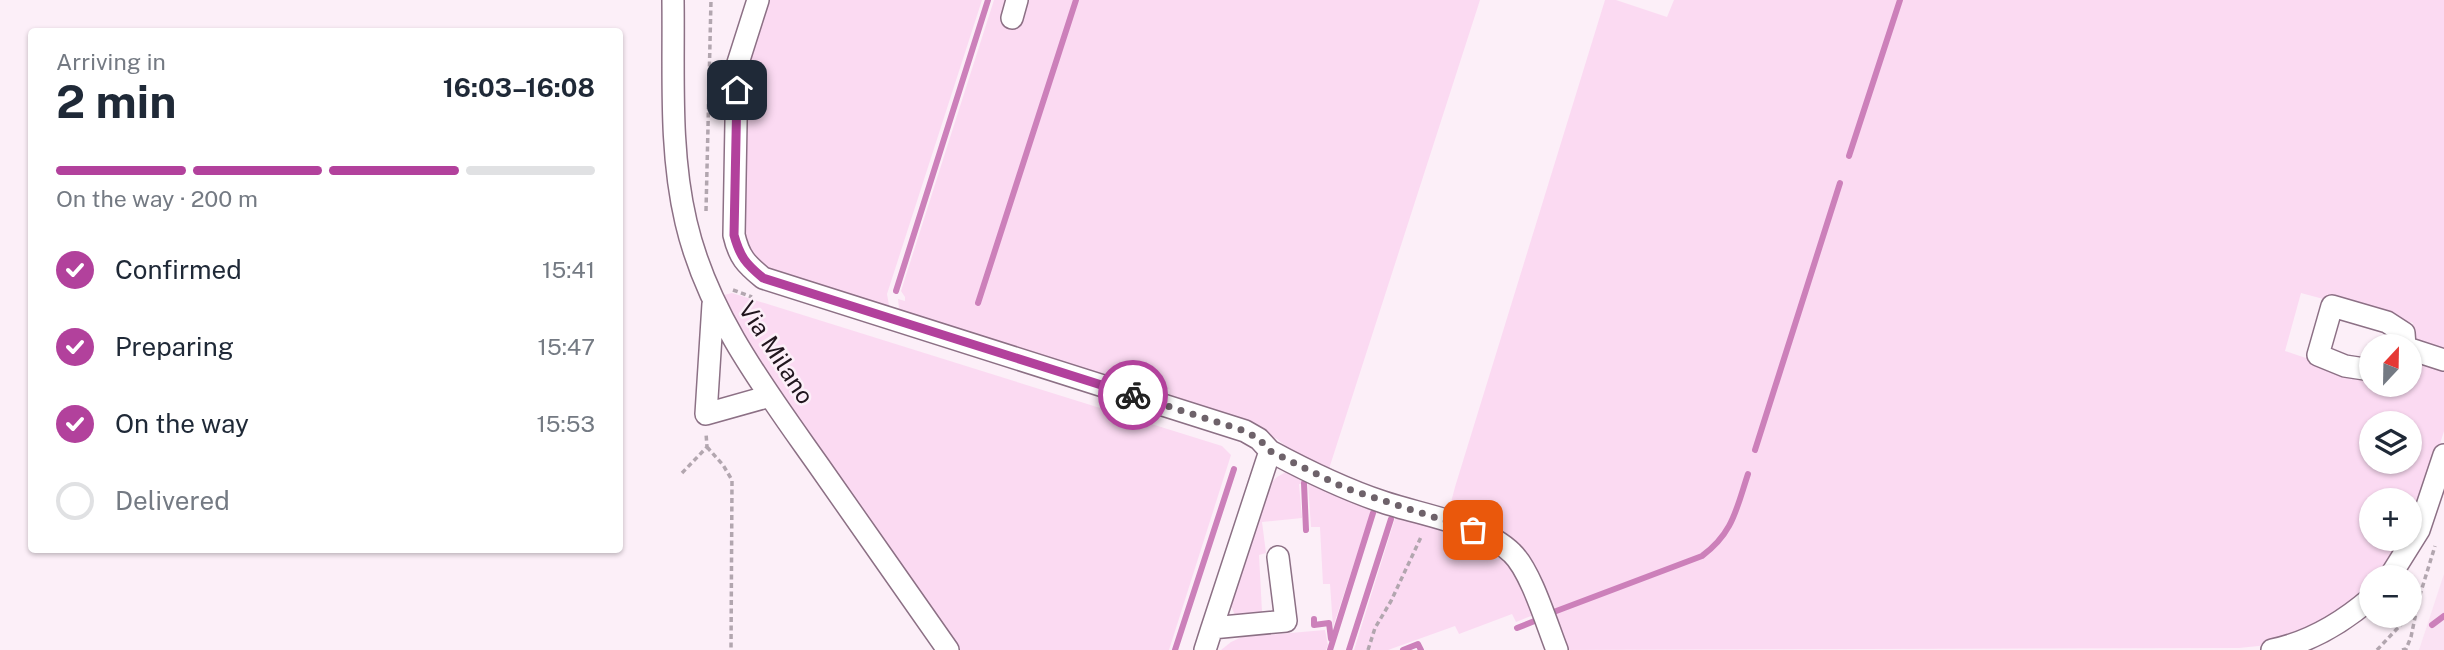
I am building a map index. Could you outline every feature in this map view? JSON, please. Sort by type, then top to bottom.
[{"type":"street","name":"Via Milano","points":[[673,0],[675,154],[679,188],[695,255],[713,302],[770,396],[948,650]]},
{"type":"street","points":[[758,0],[737,65],[734,235],[738,253],[763,278],[1245,431],[1259,439],[1270,451],[1345,488],[1473,530],[1502,544],[1515,555],[1528,578],[1557,650]]},
{"type":"street","points":[[713,302],[706,414],[770,396]]},
{"type":"street","points":[[2359,368],[2345,366],[2318,355],[2332,306],[2387,322],[2404,334]]},
{"type":"street","points":[[2422,353],[2444,360]]},
{"type":"street","points":[[1205,650],[1270,451]]},
{"type":"street","points":[[2397,565],[2419,530],[2444,455]]},
{"type":"street","points":[[1212,628],[1286,621],[1278,557]]},
{"type":"street","points":[[2273,650],[2287,647],[2336,626],[2359,608]]},
{"type":"path","points":[[706,414],[706,447],[732,480],[731,650]]},
{"type":"path","points":[[682,473],[706,447]]},
{"type":"path","points":[[1368,650],[1375,628],[1391,601],[1429,517]]},
{"type":"path","points":[[2422,588],[2437,540]]},
{"type":"path","points":[[2377,650],[2398,628]]},
{"type":"path","points":[[2402,650],[2406,649],[2413,628]]},
{"type":"shaded area","points":[[764,0],[982,0],[887,294],[890,311],[776,274],[753,259],[748,251],[742,223],[747,64]]},
{"type":"shaded area","points":[[994,0],[1480,0],[1327,475],[1277,439],[1167,402],[1170,390],[1163,387],[1160,398],[904,316],[898,299],[905,301],[901,291]]},
{"type":"shaded area","points":[[1605,0],[1616,0],[1667,17],[1674,0],[2444,0],[2444,354],[2422,346],[2422,334],[2411,334],[2413,323],[2301,293],[2285,351],[2359,374],[2359,397],[2422,397],[2422,363],[2444,370],[2444,431],[2422,501],[2422,488],[2359,488],[2359,551],[2398,551],[2388,565],[2359,565],[2359,598],[2342,613],[2268,645],[2239,648],[1563,650],[1535,581],[1448,514]]},
{"type":"shaded area","points":[[732,293],[1222,446],[1231,455],[1169,650],[955,650],[785,403],[731,318],[724,295]]},
{"type":"shaded area","points":[[1286,472],[1298,472],[1378,507],[1378,514],[1371,512],[1333,627],[1330,584],[1323,584],[1320,527],[1311,527],[1308,484],[1299,484],[1302,518],[1262,522],[1266,553],[1259,555],[1262,612],[1258,617],[1235,615],[1230,604],[1268,486]]},
{"type":"shaded area","points":[[1397,512],[1476,537],[1510,559],[1536,614],[1516,622],[1512,614],[1459,634],[1455,626],[1388,650],[1354,650]]},
{"type":"shaded area","points":[[2444,574],[2444,650],[2419,650]]},
{"type":"shaded area","points":[[1325,630],[1328,645],[1326,650],[1221,650],[1242,637]]},
{"type":"waterway","points":[[896,291],[988,0]]},
{"type":"waterway","points":[[978,303],[1076,0]]},
{"type":"waterway","points":[[1849,156],[1900,0]]},
{"type":"waterway","points":[[1755,450],[1840,183]]},
{"type":"waterway","points":[[1175,650],[1234,469]]},
{"type":"waterway","points":[[1551,613],[1702,556],[1721,539],[1727,529],[1748,474]]},
{"type":"waterway","points":[[1304,483],[1306,530]]},
{"type":"waterway","points":[[1330,650],[1373,513]]},
{"type":"waterway","points":[[1349,650],[1391,519]]},
{"type":"waterway","points":[[2432,625],[2444,616]]},
{"type":"waterway","points":[[1314,619],[1314,625],[1329,623],[1331,639]]},
{"type":"waterway","points":[[1517,628],[1537,620]]},
{"type":"waterway","points":[[1403,650],[1418,644],[1421,650]]},
{"type":"way so far","points":[[1133,395],[1245,431],[1259,439],[1270,451],[1345,488],[1473,530]]},
{"type":"route","points":[[737,90],[734,235],[738,253],[763,278],[1133,395]]}]
